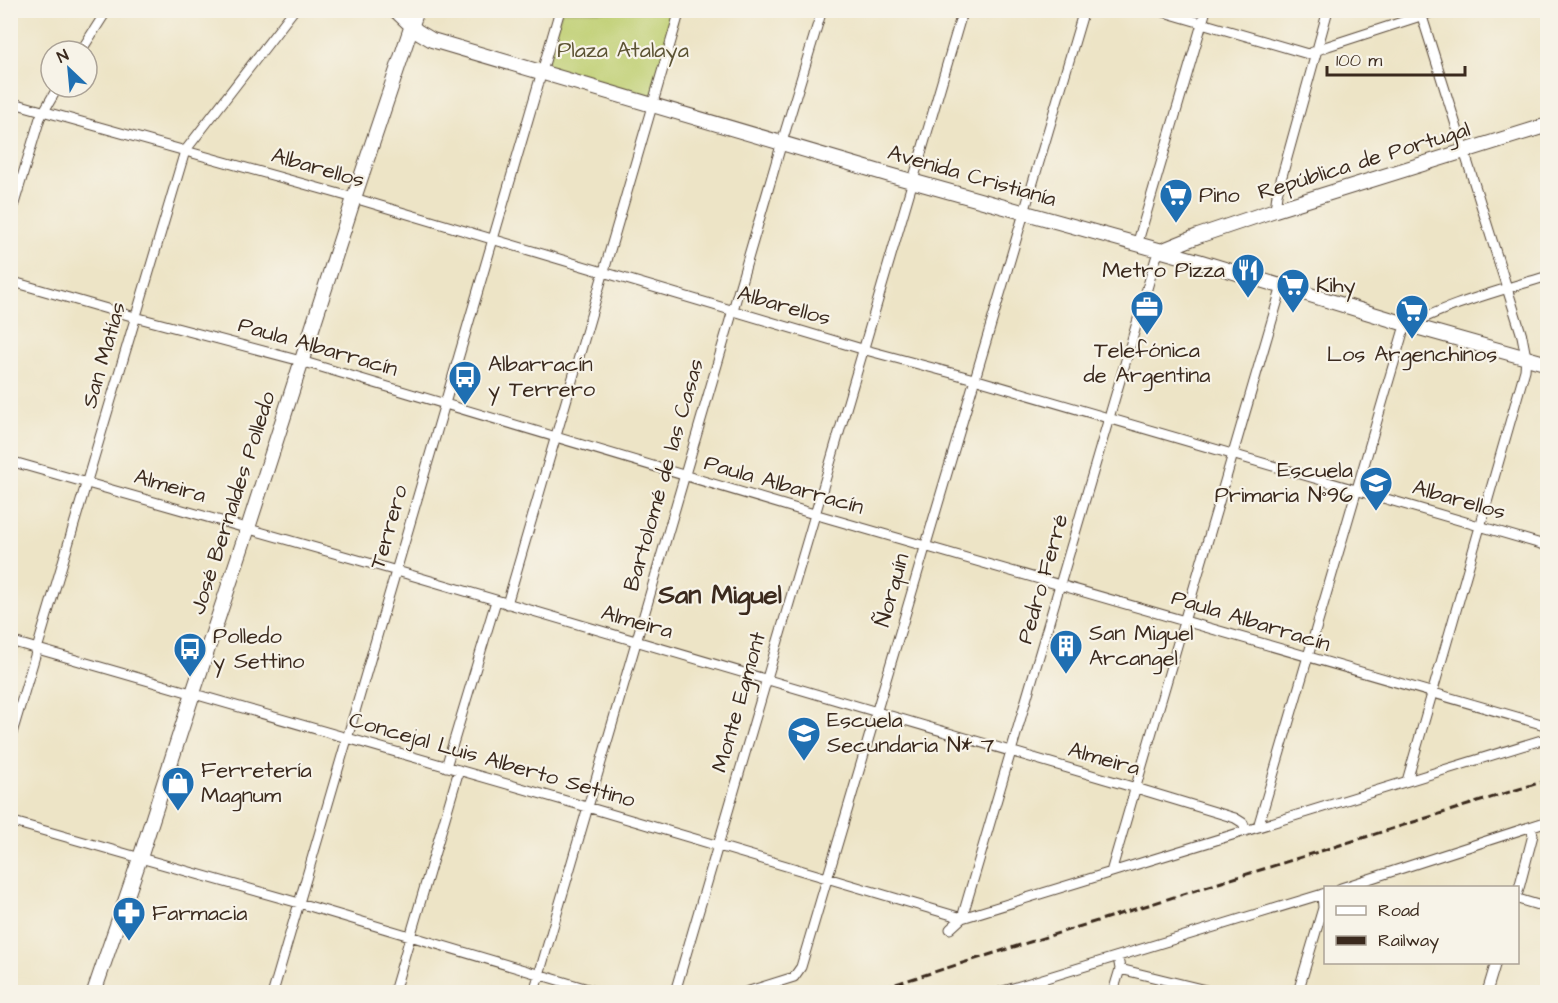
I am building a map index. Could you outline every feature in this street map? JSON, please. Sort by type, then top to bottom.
[{"type":"main road","name":"Avenida Cristianía","points":[[395,10],[411,26],[432,40],[1548,364]]},
{"type":"main road","name":"José Bernaldes Polledo","points":[[94,993],[249,528],[301,361],[417,10]]},
{"type":"main road","name":"República de Portugal","points":[[1161,250],[1275,210],[1548,125]]},
{"type":"street","points":[[89,39],[107,10]]},
{"type":"street","name":"San Matías","points":[[10,740],[185,151],[294,10]]},
{"type":"street","name":"Terrero","points":[[273,993],[560,10]]},
{"type":"street","points":[[507,604],[680,10]]},
{"type":"street","name":"Bartolomé de las Casas","points":[[534,993],[822,10]]},
{"type":"street","name":"Monte Egmont","points":[[675,993],[963,10]]},
{"type":"street","name":"Ñorquín","points":[[746,993],[794,977],[801,967],[1084,10]]},
{"type":"street","points":[[1157,10],[1308,54],[1421,13],[1439,10]]},
{"type":"street","points":[[1137,245],[1206,10]]},
{"type":"street","points":[[1275,210],[1276,194],[1328,10]]},
{"type":"street","points":[[1407,781],[1481,527],[1525,370],[1526,357],[1508,289],[1421,13]]},
{"type":"street","points":[[10,217],[43,111],[50,99]]},
{"type":"street","name":"Albarellos","points":[[10,102],[354,198],[862,349],[974,379],[1548,546]]},
{"type":"street","name":"Pedro Ferré","points":[[963,918],[1156,258],[1161,250]]},
{"type":"street","points":[[1258,827],[1403,332],[1409,325],[1428,316],[1548,276]]},
{"type":"street","name":"Paula Albarracín","points":[[10,281],[301,361],[684,476],[1548,726]]},
{"type":"street","points":[[1111,872],[1282,286]]},
{"type":"street","name":"Almeira","points":[[10,461],[249,528],[1136,788],[1235,818],[1243,823],[1246,831]]},
{"type":"street","points":[[446,766],[496,601]]},
{"type":"street","name":"Concejal Luis Alberto Settino","points":[[10,641],[963,918]]},
{"type":"street","points":[[950,929],[963,918],[1548,738]]},
{"type":"street","points":[[394,993],[459,770]]},
{"type":"street","points":[[10,820],[299,903],[598,993]]},
{"type":"street","points":[[1347,886],[1548,821]]},
{"type":"street","points":[[1519,888],[1533,835],[1531,827]]},
{"type":"street","points":[[1000,993],[1324,893],[1323,908],[1298,993]]},
{"type":"street","points":[[1519,899],[1548,908]]},
{"type":"street","points":[[1113,993],[1120,969],[1118,956]]},
{"type":"street","points":[[1487,993],[1496,964]]},
{"type":"street","points":[[1120,969],[1214,993]]},
{"type":"green space","name":"Plaza Atalaya","points":[[561,11],[679,11],[653,100],[544,68]]},
{"type":"railway","points":[[870,992],[1548,780]]},
{"type":"place","name":"Pino","points":[[1176,224]]},
{"type":"place","name":"Metro Pizza","points":[[1248,299]]},
{"type":"place","name":"Kihy","points":[[1293,314]]},
{"type":"place","name":"Telefónica de Argentina","points":[[1147,336]]},
{"type":"place","name":"Los Argenchinos","points":[[1412,340]]},
{"type":"place","name":"Albarracín y Terrero","points":[[465,406]]},
{"type":"place","name":"Escuela Primaria N°96","points":[[1376,512]]},
{"type":"place","name":"San Miguel Arcangel","points":[[1066,675]]},
{"type":"place","name":"Polledo y Settino","points":[[190,678]]},
{"type":"place","name":"Escuela Secundaria N* 7","points":[[804,762]]},
{"type":"place","name":"Ferretería Magnum","points":[[178,812]]},
{"type":"place","name":"Farmacia","points":[[129,942]]},
{"type":"district","name":"San Miguel","points":[[720,595]]}]
